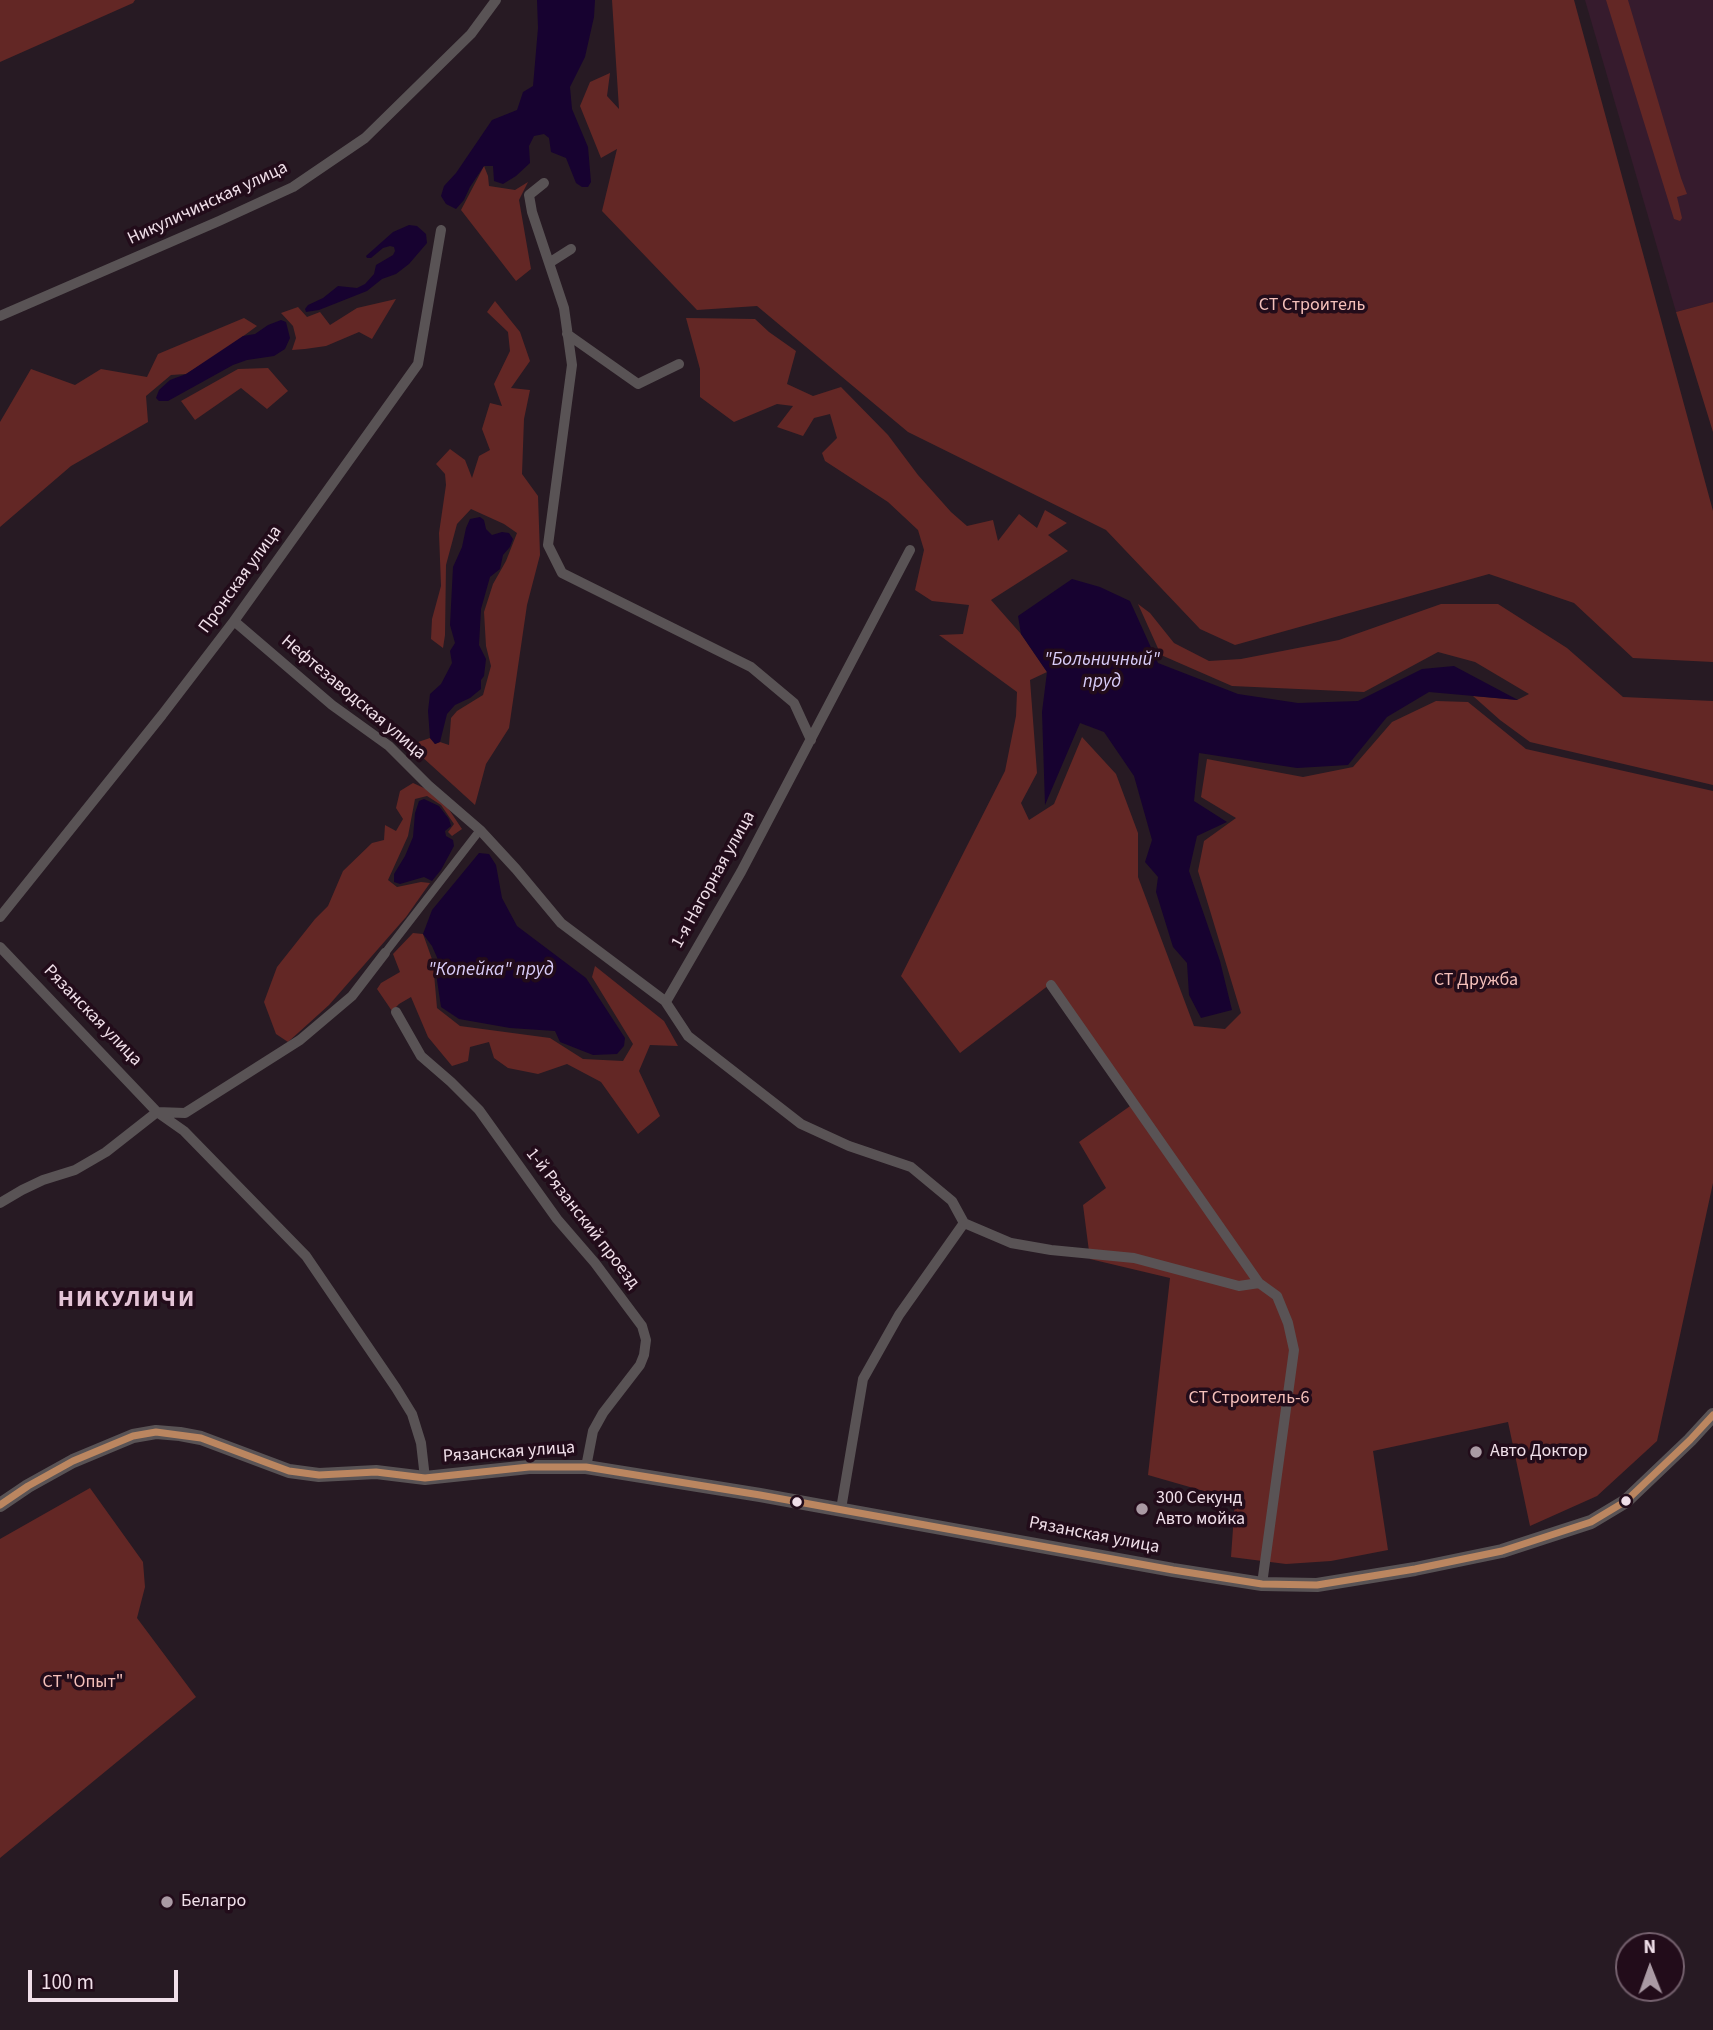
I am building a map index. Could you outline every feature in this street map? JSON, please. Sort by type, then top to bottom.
[{"type":"street","name":"Никуличинская улица","points":[[0,316],[293,187],[365,138],[471,34],[496,0]]},
{"type":"street","points":[[544,183],[529,195],[532,212],[564,308],[572,365],[548,545],[562,573],[751,667],[794,703],[811,740]]},
{"type":"street","name":"Пронская улица","points":[[0,917],[234,621],[418,364],[442,230]]},
{"type":"street","points":[[549,263],[571,249]]},
{"type":"street","points":[[567,334],[638,384],[679,364]]},
{"type":"street","name":"1-я Нагорная улица","points":[[665,1002],[741,872],[910,550]]},
{"type":"street","name":"Нефтезаводская улица","points":[[234,621],[332,705],[389,746],[428,785],[480,830]]},
{"type":"street","points":[[0,1203],[38,1182],[75,1170],[106,1152],[157,1112],[185,1113],[300,1040],[352,996],[480,830],[561,923],[665,1002],[688,1036],[801,1124],[849,1146],[911,1167],[952,1201],[964,1223],[1011,1243],[1051,1250],[1134,1258],[1239,1286],[1259,1283]]},
{"type":"street","name":"Рязанская улица","points":[[0,947],[157,1112],[184,1131],[306,1256],[412,1414],[421,1443],[425,1478]]},
{"type":"street","points":[[1051,985],[1259,1283],[1277,1296],[1288,1323],[1294,1350],[1262,1584]]},
{"type":"street","name":"1-й Рязанский проезд","points":[[396,1012],[421,1056],[479,1110],[557,1219],[595,1262],[642,1326],[646,1340],[644,1355],[640,1365],[603,1413],[593,1431],[586,1467]]},
{"type":"street","points":[[841,1509],[863,1379],[899,1315],[964,1223]]},
{"type":"street","name":"Рязанская улица","points":[[0,1505],[73,1461],[133,1436],[180,1434],[201,1438],[289,1471],[318,1475],[376,1472],[425,1478],[529,1467],[586,1467],[841,1509],[1173,1570],[1262,1584],[1317,1585],[1415,1569],[1502,1550],[1591,1522],[1626,1501],[1713,1415]]},
{"type":"shaded area","points":[[1585,0],[1713,0],[1713,302],[1676,312]]},
{"type":"green space","points":[[0,0],[135,0],[0,62]]},
{"type":"green space","name":"СТ Строитель","points":[[612,0],[1574,0],[1713,511],[1713,662],[1633,658],[1574,603],[1489,574],[1235,645],[1200,629],[1106,530],[908,432],[757,306],[697,310],[602,211],[617,149],[601,158],[580,106],[590,82],[610,73],[607,96],[619,109]]},
{"type":"green space","points":[[1606,0],[1628,0],[1687,194],[1677,197],[1682,218],[1680,221],[1674,219]]},
{"type":"green space","points":[[484,166],[489,186],[515,190],[528,182],[519,200],[531,269],[516,281],[461,210]]},
{"type":"green space","points":[[396,299],[372,339],[359,332],[326,346],[305,349],[292,350],[296,338],[293,326],[281,313],[298,307],[307,317],[320,312],[330,325],[357,308]]},
{"type":"green space","points":[[495,301],[520,332],[530,361],[511,388],[530,390],[524,419],[522,474],[538,496],[540,555],[527,605],[509,728],[486,764],[475,805],[409,745],[430,738],[435,744],[440,742],[449,745],[451,718],[457,711],[483,695],[491,666],[486,646],[484,612],[493,584],[517,533],[471,509],[457,524],[446,565],[443,648],[431,639],[432,619],[441,586],[439,533],[446,485],[445,474],[436,464],[450,449],[465,460],[472,478],[479,456],[490,450],[482,429],[490,403],[502,406],[494,384],[510,351],[508,332],[487,312]]},
{"type":"green space","points":[[1713,302],[1713,432],[1676,312]]},
{"type":"green space","points":[[244,318],[257,326],[186,374],[171,375],[146,396],[148,422],[71,466],[0,527],[0,422],[31,369],[75,385],[101,369],[147,377],[158,354]]},
{"type":"green space","name":"СТ Дружба","points":[[686,318],[755,319],[796,351],[787,384],[813,396],[841,387],[888,435],[918,475],[967,526],[993,520],[998,541],[1019,514],[1037,528],[1045,510],[1067,523],[1048,535],[1068,551],[991,600],[1021,634],[1047,672],[1030,680],[1037,773],[1021,803],[1029,820],[1054,804],[1082,737],[1116,774],[1138,833],[1138,877],[1194,1026],[1225,1029],[1241,1013],[1198,871],[1204,841],[1236,818],[1201,797],[1207,759],[1303,777],[1353,767],[1392,722],[1436,701],[1468,702],[1526,749],[1713,791],[1713,1183],[1657,1441],[1597,1496],[1530,1526],[1508,1422],[1373,1451],[1388,1550],[1331,1561],[1286,1564],[1231,1557],[1235,1500],[1148,1475],[1170,1278],[1090,1259],[1083,1205],[1106,1188],[1079,1142],[1133,1104],[1049,985],[960,1053],[901,976],[1005,771],[1016,716],[1017,692],[939,635],[963,634],[969,605],[932,601],[915,590],[924,550],[918,530],[888,502],[825,461],[822,453],[837,438],[830,414],[814,418],[803,436],[777,427],[793,406],[777,404],[734,422],[700,397],[700,369]]},
{"type":"green space","points":[[268,368],[288,391],[267,409],[241,388],[195,420],[181,401],[238,369]]},
{"type":"green space","points":[[1138,604],[1150,613],[1174,643],[1209,661],[1241,659],[1339,640],[1441,604],[1498,604],[1567,648],[1623,697],[1713,701],[1713,785],[1530,742],[1473,696],[1517,700],[1529,694],[1475,662],[1438,652],[1364,692],[1232,686],[1161,655]]},
{"type":"green space","points":[[413,783],[426,789],[446,805],[462,829],[452,836],[448,832],[454,824],[441,805],[427,796],[415,799],[408,836],[388,880],[397,887],[430,883],[406,917],[329,1005],[288,1042],[276,1034],[264,1002],[277,967],[328,906],[343,871],[372,843],[384,840],[385,825],[396,831],[403,819],[396,808],[400,791]]},
{"type":"green space","points":[[413,933],[423,934],[433,962],[437,1008],[460,1026],[550,1038],[583,1059],[623,1061],[633,1044],[592,977],[595,966],[664,1021],[678,1046],[650,1045],[639,1071],[660,1116],[638,1134],[601,1082],[567,1064],[538,1074],[508,1068],[494,1058],[489,1042],[470,1047],[468,1061],[452,1066],[428,1037],[411,997],[392,1011],[377,989],[381,983],[400,972],[393,954]]},
{"type":"green space","name":"СТ \"Опыт\"","points":[[90,1488],[143,1562],[145,1587],[137,1618],[196,1697],[0,1858],[0,1539]]},
{"type":"water","points":[[537,0],[595,0],[585,57],[570,87],[572,109],[588,147],[591,182],[588,187],[576,183],[566,158],[551,152],[549,138],[544,134],[534,136],[529,146],[530,163],[503,184],[494,181],[493,166],[484,166],[456,209],[446,204],[441,196],[444,186],[492,120],[517,110],[523,92],[533,86],[538,28]]},
{"type":"water","points":[[409,225],[417,226],[426,234],[427,243],[409,264],[367,291],[319,310],[306,312],[308,305],[323,298],[338,286],[357,288],[365,284],[374,274],[376,265],[395,251],[394,247],[390,246],[371,258],[366,256],[393,232]]},
{"type":"water","points":[[281,320],[286,322],[290,338],[285,349],[274,356],[233,365],[168,401],[159,401],[156,398],[159,390],[170,380],[186,374],[243,336],[255,334]]},
{"type":"water","points":[[480,517],[492,535],[509,533],[513,539],[503,555],[500,569],[490,577],[481,609],[479,645],[486,659],[481,689],[455,705],[447,714],[440,742],[435,744],[430,738],[428,711],[430,694],[441,684],[452,663],[450,651],[455,643],[450,625],[453,567],[470,519]]},
{"type":"water","name":"\"Больничный\" пруд","points":[[1072,579],[1100,587],[1130,601],[1158,663],[1238,694],[1298,703],[1358,701],[1422,669],[1454,666],[1518,700],[1429,692],[1387,717],[1348,765],[1297,768],[1199,753],[1194,801],[1227,822],[1197,836],[1189,871],[1220,961],[1232,1010],[1201,1018],[1189,995],[1187,963],[1173,947],[1156,892],[1158,877],[1145,862],[1152,840],[1134,776],[1104,732],[1080,723],[1045,805],[1042,712],[1047,672],[1021,634],[1018,616]]},
{"type":"water","points":[[424,799],[439,806],[449,819],[451,826],[445,831],[446,836],[453,840],[454,846],[432,881],[424,877],[400,884],[394,882],[394,874],[413,837],[419,801]]},
{"type":"water","name":"\"Копейка\" пруд","points":[[479,853],[489,854],[496,865],[502,898],[517,926],[586,978],[625,1038],[624,1046],[617,1054],[593,1055],[560,1042],[555,1031],[510,1028],[459,1019],[441,1007],[437,980],[439,962],[423,934],[432,910]]},
{"type":"transit line","points":[[0,1505],[73,1461],[133,1436],[156,1432],[201,1438],[289,1471],[319,1475],[376,1472],[425,1478],[529,1467],[586,1467],[760,1495],[1173,1570],[1262,1584],[1317,1585],[1502,1551],[1591,1522],[1626,1501],[1713,1415]]},
{"type":"place","name":"Авто Доктор","points":[[1476,1452]]},
{"type":"place","name":"300 Секунд Авто мойка","points":[[1142,1509]]},
{"type":"place","name":"Белагро","points":[[167,1902]]},
{"type":"district","name":"НИКУЛИЧИ","points":[[127,1301]]},
{"type":"park label","name":"СТ Строитель-6","points":[[1249,1399]]}]
